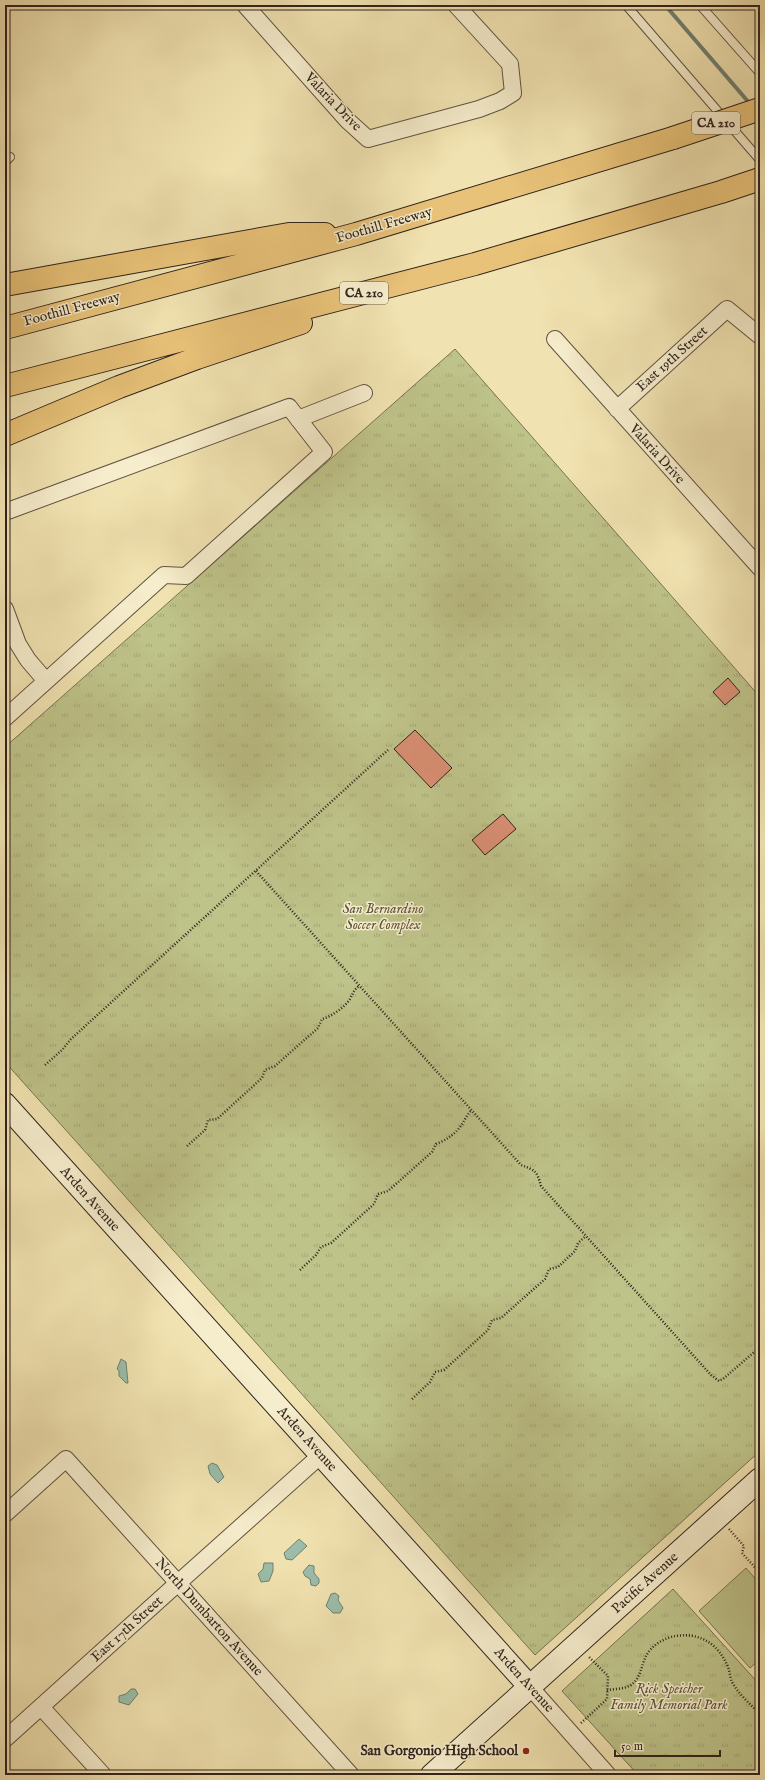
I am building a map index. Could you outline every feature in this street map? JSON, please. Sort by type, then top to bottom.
[{"type":"highway","name":"Foothill Freeway","points":[[5,328],[356,234],[673,138],[760,109]]},
{"type":"highway","name":"CA 210","points":[[5,386],[475,264],[721,192],[760,179]]},
{"type":"highway","points":[[5,286],[289,234],[356,234]]},
{"type":"highway","points":[[5,435],[119,387],[197,358],[475,264]]},
{"type":"street","name":"Valaria Drive","points":[[245,5],[347,120],[368,139],[486,106],[500,101],[513,93],[510,64],[456,5]]},
{"type":"street","name":"East 19th Street","points":[[617,409],[727,309],[760,336]]},
{"type":"street","name":"Valaria Drive","points":[[555,339],[760,568]]},
{"type":"street","points":[[298,419],[364,393]]},
{"type":"street","points":[[5,512],[289,407],[324,452],[186,576],[164,575],[5,718]]},
{"type":"street","points":[[5,609],[18,644],[28,660],[46,680]]},
{"type":"street","name":"Arden Avenue","points":[[5,1104],[608,1775]]},
{"type":"street","name":"East 17th Street","points":[[5,1739],[321,1455]]},
{"type":"street","name":"North Dumbarton Avenue","points":[[5,1514],[66,1459],[352,1775]]},
{"type":"street","name":"Pacific Avenue","points":[[432,1775],[760,1479]]},
{"type":"street","points":[[41,1707],[103,1775]]},
{"type":"lane","points":[[626,5],[760,160]]},
{"type":"lane","points":[[700,5],[760,73]]},
{"type":"path","points":[[46,1065],[71,1039],[388,750]]},
{"type":"path","points":[[256,871],[520,1165],[533,1169],[538,1175],[541,1186],[711,1375],[719,1381],[723,1379],[760,1347]]},
{"type":"path","points":[[187,1146],[205,1130],[208,1120],[217,1118],[262,1078],[265,1070],[275,1066],[318,1028],[322,1018],[331,1016],[350,1000],[354,990],[359,986]]},
{"type":"path","points":[[300,1270],[316,1255],[321,1247],[331,1243],[374,1204],[378,1194],[388,1191],[432,1152],[436,1144],[446,1140],[461,1126],[466,1116],[472,1110]]},
{"type":"path","points":[[412,1399],[430,1382],[434,1372],[444,1370],[488,1330],[492,1320],[501,1318],[545,1279],[549,1269],[558,1266],[575,1251],[578,1243],[586,1236]]},
{"type":"path","points":[[718,1517],[744,1546],[742,1553],[760,1573]]},
{"type":"path","points":[[607,1690],[619,1689],[630,1685],[638,1679],[646,1655],[657,1644],[671,1636],[685,1634],[700,1637],[712,1644],[726,1662],[732,1682],[760,1715]]},
{"type":"path","points":[[571,1733],[606,1699],[607,1690],[608,1676],[578,1644]]},
{"type":"path","points":[[756,1710],[760,1707]]},
{"type":"green space","name":"San Bernardino Soccer Complex","points":[[455,349],[760,697],[760,1451],[535,1655],[5,1062],[5,747]]},
{"type":"green space","points":[[746,1568],[760,1584],[760,1659],[750,1668],[699,1611]]},
{"type":"green space","name":"Rick Speicher Family Memorial Park","points":[[673,1589],[760,1685],[760,1775],[638,1775],[562,1691]]},
{"type":"shaded area","points":[[121,1359],[126,1362],[128,1383],[126,1383],[119,1376],[119,1371],[117,1369]]},
{"type":"shaded area","points":[[212,1463],[217,1465],[224,1477],[218,1483],[210,1474],[208,1466]]},
{"type":"shaded area","points":[[299,1539],[307,1546],[292,1560],[286,1559],[284,1553]]},
{"type":"shaded area","points":[[264,1563],[273,1563],[273,1571],[269,1581],[261,1582],[258,1574],[263,1569]]},
{"type":"shaded area","points":[[309,1565],[314,1566],[314,1573],[319,1579],[319,1583],[316,1586],[311,1585],[310,1579],[305,1576],[303,1572]]},
{"type":"shaded area","points":[[335,1593],[339,1596],[338,1600],[343,1608],[340,1613],[333,1613],[326,1606],[331,1594]]},
{"type":"shaded area","points":[[131,1689],[135,1689],[138,1694],[129,1705],[119,1702],[119,1696],[126,1694]]},
{"type":"building","points":[[728,678],[740,692],[725,705],[713,692]]},
{"type":"building","points":[[415,730],[452,768],[431,788],[394,749]]},
{"type":"building","points":[[503,814],[516,829],[485,855],[472,840]]},
{"type":"waterway","points":[[665,5],[751,105]]},
{"type":"place","name":"San Gorgonio High School","points":[[526,1751]]}]
